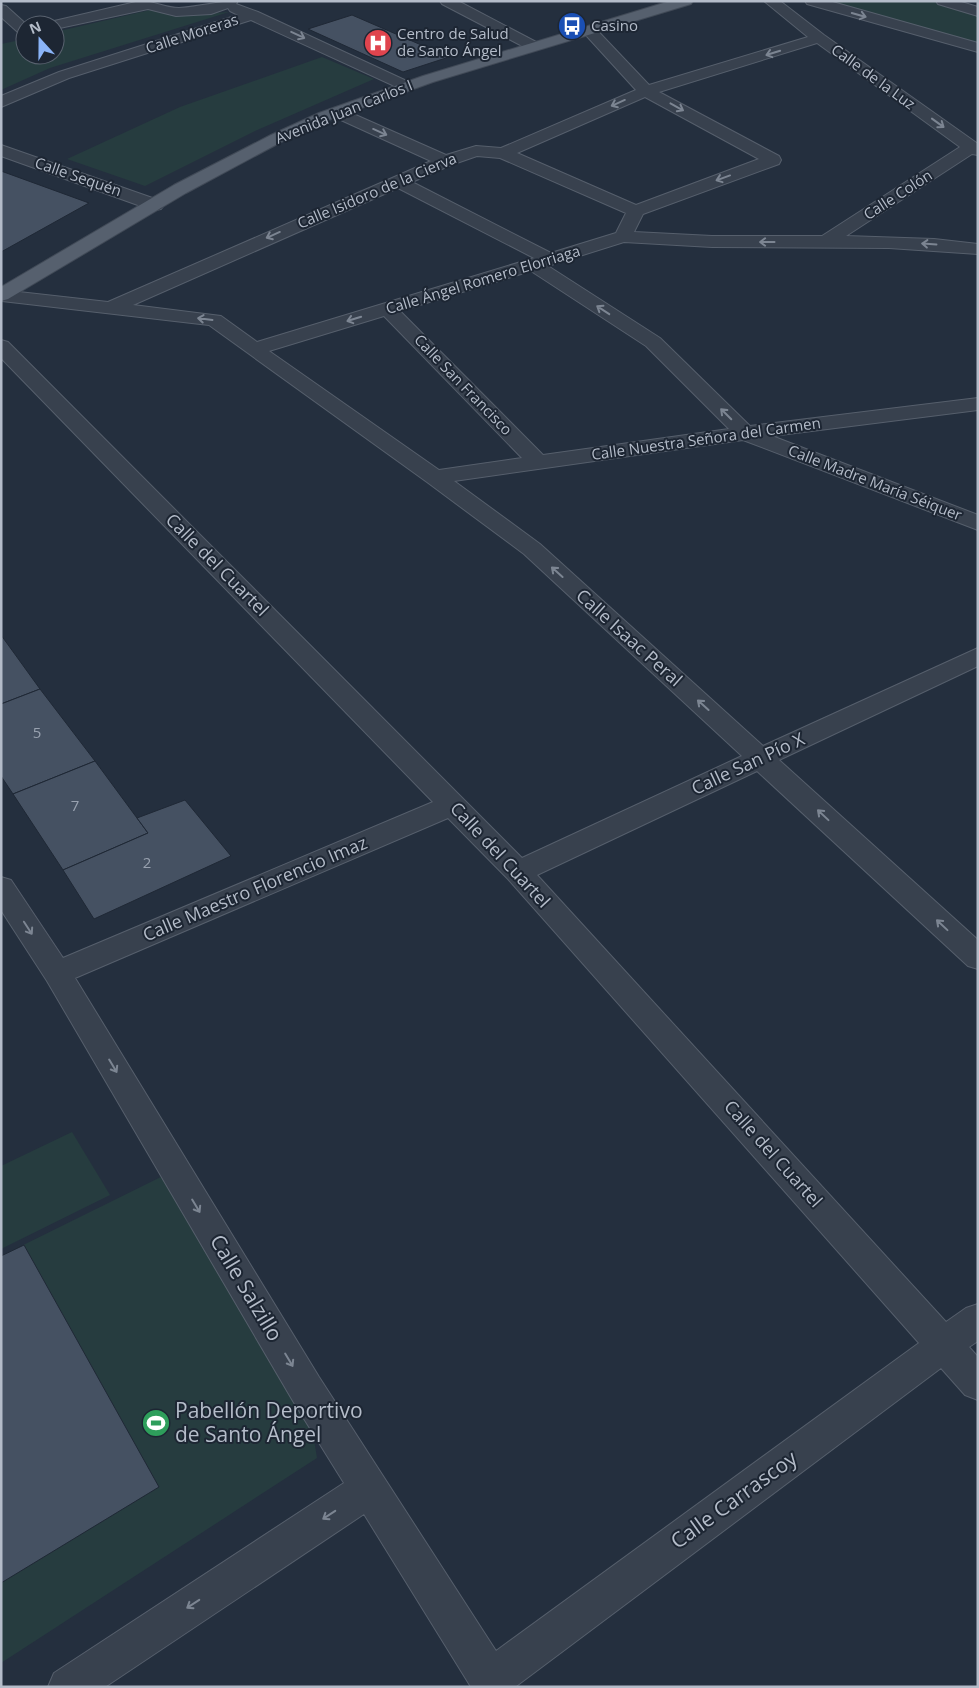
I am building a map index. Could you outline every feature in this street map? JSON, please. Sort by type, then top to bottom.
[{"type":"main road","name":"Avenida Juan Carlos I","points":[[2,295],[155,204],[277,138],[336,112],[406,86],[686,1]]},
{"type":"street","points":[[447,1],[533,46]]},
{"type":"street","name":"Calle de la Luz","points":[[771,1],[819,38],[974,148]]},
{"type":"street","points":[[812,1],[978,48]]},
{"type":"street","points":[[943,1],[978,12]]},
{"type":"street","points":[[65,23],[148,3],[176,12],[211,10],[229,3],[253,15]]},
{"type":"street","points":[[1,10],[15,22]]},
{"type":"street","name":"Calle Moreras","points":[[1,102],[64,75],[253,15],[406,86]]},
{"type":"street","points":[[589,30],[646,90],[773,160],[636,211],[623,237]]},
{"type":"street","points":[[9,35],[15,34]]},
{"type":"street","name":"Calle Isidoro de la Cierva","points":[[110,308],[444,161],[476,151],[503,153],[646,90],[819,38]]},
{"type":"street","points":[[336,112],[444,161]]},
{"type":"street","name":"Calle Colón","points":[[825,242],[974,148]]},
{"type":"street","name":"Calle Sequén","points":[[1,150],[155,204]]},
{"type":"street","points":[[503,153],[636,211]]},
{"type":"street","name":"Calle Madre María Séiquer","points":[[397,181],[542,262],[653,342],[745,433],[978,522]]},
{"type":"street","name":"Calle Ángel Romero Elorriaga","points":[[254,349],[623,237],[674,241],[928,243],[978,249]]},
{"type":"street","points":[[2,295],[214,320],[254,349]]},
{"type":"street","name":"Calle San Francisco","points":[[388,309],[538,462]]},
{"type":"street","name":"Calle del Cuartel","points":[[1,346],[518,872],[978,1383]]},
{"type":"street","name":"Calle Isaac Peral","points":[[254,349],[532,549],[978,958]]},
{"type":"street","name":"Calle Nuestra Señora del Carmen","points":[[434,477],[745,433],[978,404]]},
{"type":"street","name":"Calle San Pío X","points":[[518,872],[978,656]]},
{"type":"street","points":[[950,670],[978,681]]},
{"type":"street","name":"Calle Maestro Florencio Imaz","points":[[57,973],[453,804]]},
{"type":"street","name":"Calle Salzillo","points":[[1,887],[57,973],[306,1389],[493,1683]]},
{"type":"street","name":"Calle Carrascoy","points":[[493,1683],[978,1320]]},
{"type":"street","points":[[68,1687],[370,1488]]},
{"type":"green space","points":[[812,1],[943,1],[978,12],[978,48]]},
{"type":"green space","points":[[150,10],[178,15],[229,12],[65,63],[65,30]]},
{"type":"green space","points":[[15,41],[15,65],[60,65],[1,90],[1,44]]},
{"type":"green space","points":[[322,57],[374,79],[255,131],[145,186],[67,159],[180,107]]},
{"type":"green space","points":[[72,1132],[110,1195],[1,1249],[1,1166]]},
{"type":"green space","name":"Pabellón Deportivo de Santo Ángel","points":[[175,1170],[306,1389],[317,1458],[1,1663],[1,1256]]},
{"type":"building","name":"Centro de Salud de Santo Ángel","points":[[352,15],[449,57],[403,72],[308,29]]},
{"type":"building","points":[[1,171],[89,203],[1,252]]},
{"type":"building","points":[[1,635],[40,689],[1,704]]},
{"type":"building","points":[[40,689],[95,761],[13,794],[1,776],[1,704]]},
{"type":"building","points":[[95,761],[148,833],[63,870],[13,794]]},
{"type":"building","points":[[185,800],[231,856],[94,919],[63,870],[148,833],[137,818]]},
{"type":"building","points":[[24,1245],[159,1487],[1,1583],[1,1256]]},
{"type":"place","name":"Casino","points":[[572,26]]},
{"type":"place","name":"Centro de Salud de Santo Ángel","points":[[378,43]]},
{"type":"place","name":"Pabellón Deportivo de Santo Ángel","points":[[156,1423]]}]
